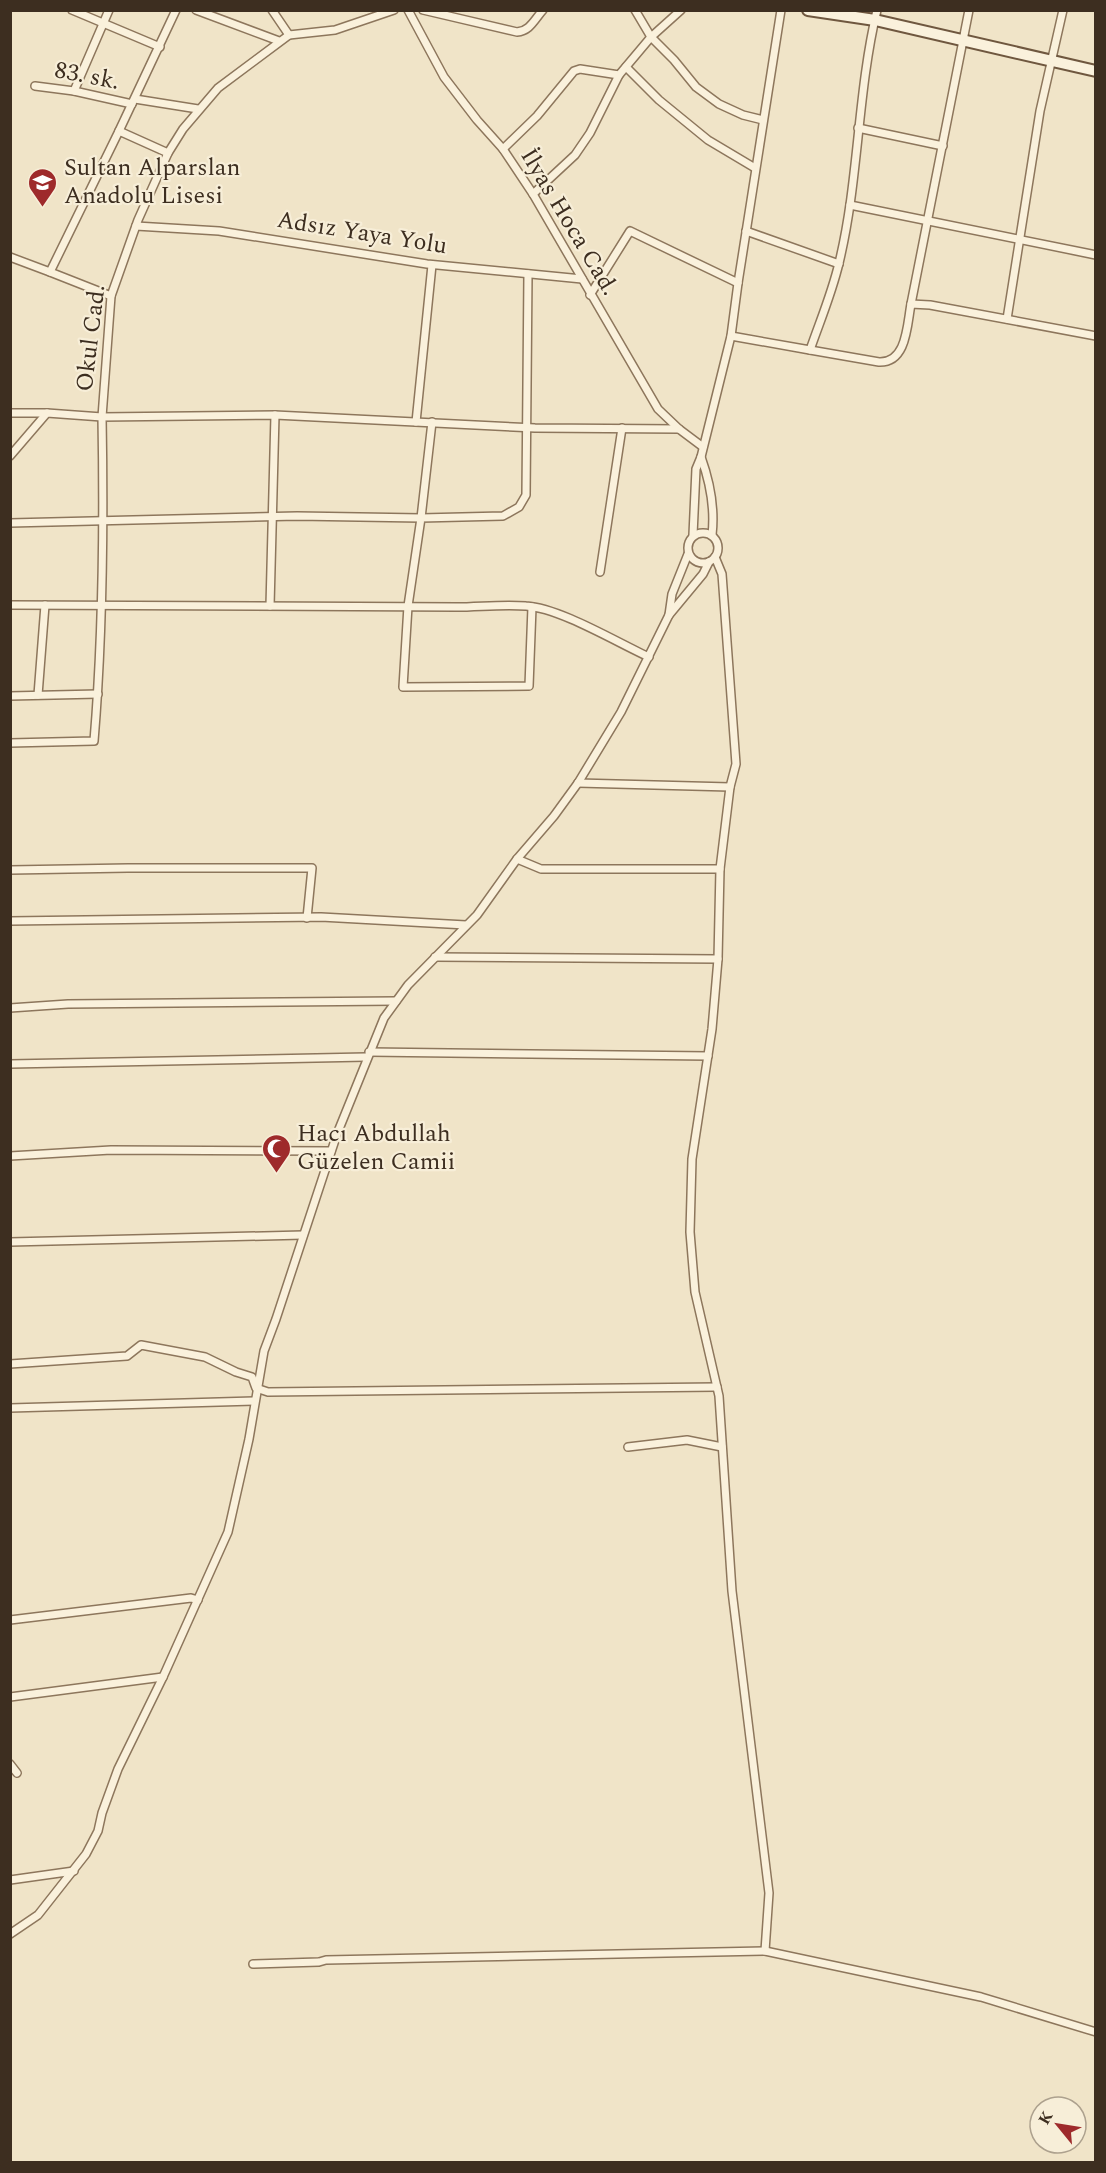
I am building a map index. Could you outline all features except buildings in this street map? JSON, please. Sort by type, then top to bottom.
[{"type":"street","points":[[72,10],[160,47]]},
{"type":"street","points":[[74,91],[109,10]]},
{"type":"street","points":[[50,272],[176,10]]},
{"type":"street","points":[[196,10],[279,41]]},
{"type":"street","points":[[272,10],[289,35]]},
{"type":"street","name":"Okul Cad.","points":[[10,456],[47,413],[102,417],[111,296],[136,226],[168,153],[198,109],[218,88],[289,35],[335,30],[394,10]]},
{"type":"street","name":"İlyas Hoca Cad.","points":[[408,10],[444,77],[477,120],[503,148],[532,194],[658,409],[703,447]]},
{"type":"street","points":[[423,10],[517,32],[530,27],[543,10]]},
{"type":"street","points":[[635,10],[651,37],[696,87],[719,104],[743,115],[763,120]]},
{"type":"street","points":[[532,194],[576,155],[590,133],[619,75],[651,37],[681,10]]},
{"type":"street","points":[[669,615],[672,594],[688,554],[687,546],[693,535],[696,469],[731,336],[781,10]]},
{"type":"street","points":[[808,10],[876,15],[963,42],[1095,71]]},
{"type":"street","points":[[731,336],[879,362],[889,362],[900,352],[969,10]]},
{"type":"street","points":[[1006,319],[1050,62],[1063,10]]},
{"type":"street","points":[[810,350],[839,264],[850,205],[858,128],[876,15]]},
{"type":"street","points":[[626,67],[659,100],[708,140],[755,168]]},
{"type":"street","points":[[503,148],[537,116],[574,71],[580,69],[619,75]]},
{"type":"street","name":"83. sk.","points":[[35,86],[198,109]]},
{"type":"street","points":[[858,128],[943,146]]},
{"type":"street","points":[[119,131],[168,153]]},
{"type":"street","points":[[850,205],[1095,255]]},
{"type":"street","name":"Adsız Yaya Yolu","points":[[136,226],[219,231],[432,265],[582,279]]},
{"type":"street","points":[[591,294],[630,231],[738,283]]},
{"type":"street","points":[[746,231],[839,264]]},
{"type":"street","points":[[10,257],[111,296]]},
{"type":"street","points":[[416,422],[432,265]]},
{"type":"street","points":[[10,523],[497,517],[512,513],[519,507],[527,488],[528,274]]},
{"type":"street","points":[[911,304],[930,305],[1095,336]]},
{"type":"street","points":[[10,413],[47,413]]},
{"type":"street","points":[[270,606],[275,415]]},
{"type":"street","points":[[10,743],[94,741],[98,694],[104,522],[102,417],[275,415],[528,428],[679,429]]},
{"type":"street","points":[[432,422],[408,606],[403,687],[529,686],[532,607]]},
{"type":"street","points":[[600,572],[622,428]]},
{"type":"street","points":[[10,1934],[38,1915],[86,1854],[98,1830],[118,1769],[163,1677],[228,1532],[249,1439],[264,1351],[331,1151],[384,1018],[408,984],[477,915],[517,859],[555,816],[621,712],[669,615],[712,560],[718,546],[712,535],[714,519],[701,457]]},
{"type":"street","points":[[693,535],[705,532],[712,535]]},
{"type":"street","points":[[688,554],[697,562],[712,560]]},
{"type":"street","points":[[712,560],[722,574],[736,764],[730,787],[720,869],[718,959],[712,1029],[692,1159],[690,1232],[695,1292],[717,1387],[732,1591],[769,1893],[765,1951]]},
{"type":"street","points":[[10,605],[532,607],[545,609],[565,617],[649,657]]},
{"type":"street","points":[[38,694],[45,605]]},
{"type":"street","points":[[10,696],[98,694]]},
{"type":"street","points":[[578,783],[730,787]]},
{"type":"street","points":[[517,859],[541,869],[720,869]]},
{"type":"street","points":[[10,870],[312,868],[307,918]]},
{"type":"street","points":[[10,921],[307,918],[466,926]]},
{"type":"street","points":[[435,957],[718,959]]},
{"type":"street","points":[[10,1008],[68,1004],[396,1001]]},
{"type":"street","points":[[10,1064],[368,1054],[708,1056]]},
{"type":"street","points":[[10,1156],[111,1150],[331,1151]]},
{"type":"street","points":[[10,1242],[303,1235]]},
{"type":"street","points":[[10,1364],[127,1356],[141,1345],[205,1357],[252,1377],[256,1388]]},
{"type":"street","points":[[256,1388],[268,1392],[717,1387]]},
{"type":"street","points":[[10,1408],[254,1401]]},
{"type":"street","points":[[628,1447],[687,1440],[722,1447]]},
{"type":"street","points":[[10,1620],[191,1598],[198,1600]]},
{"type":"street","points":[[10,1697],[163,1677]]},
{"type":"street","points":[[10,1764],[17,1773]]},
{"type":"street","points":[[10,1880],[74,1870]]},
{"type":"street","points":[[253,1964],[337,1959],[765,1951],[981,1997],[1095,2032]]},
{"type":"place","name":"Sultan Alparslan Anadolu Lisesi","points":[[43,208]]},
{"type":"place","name":"Hacı Abdullah Güzelen Camii","points":[[276,1174]]}]
